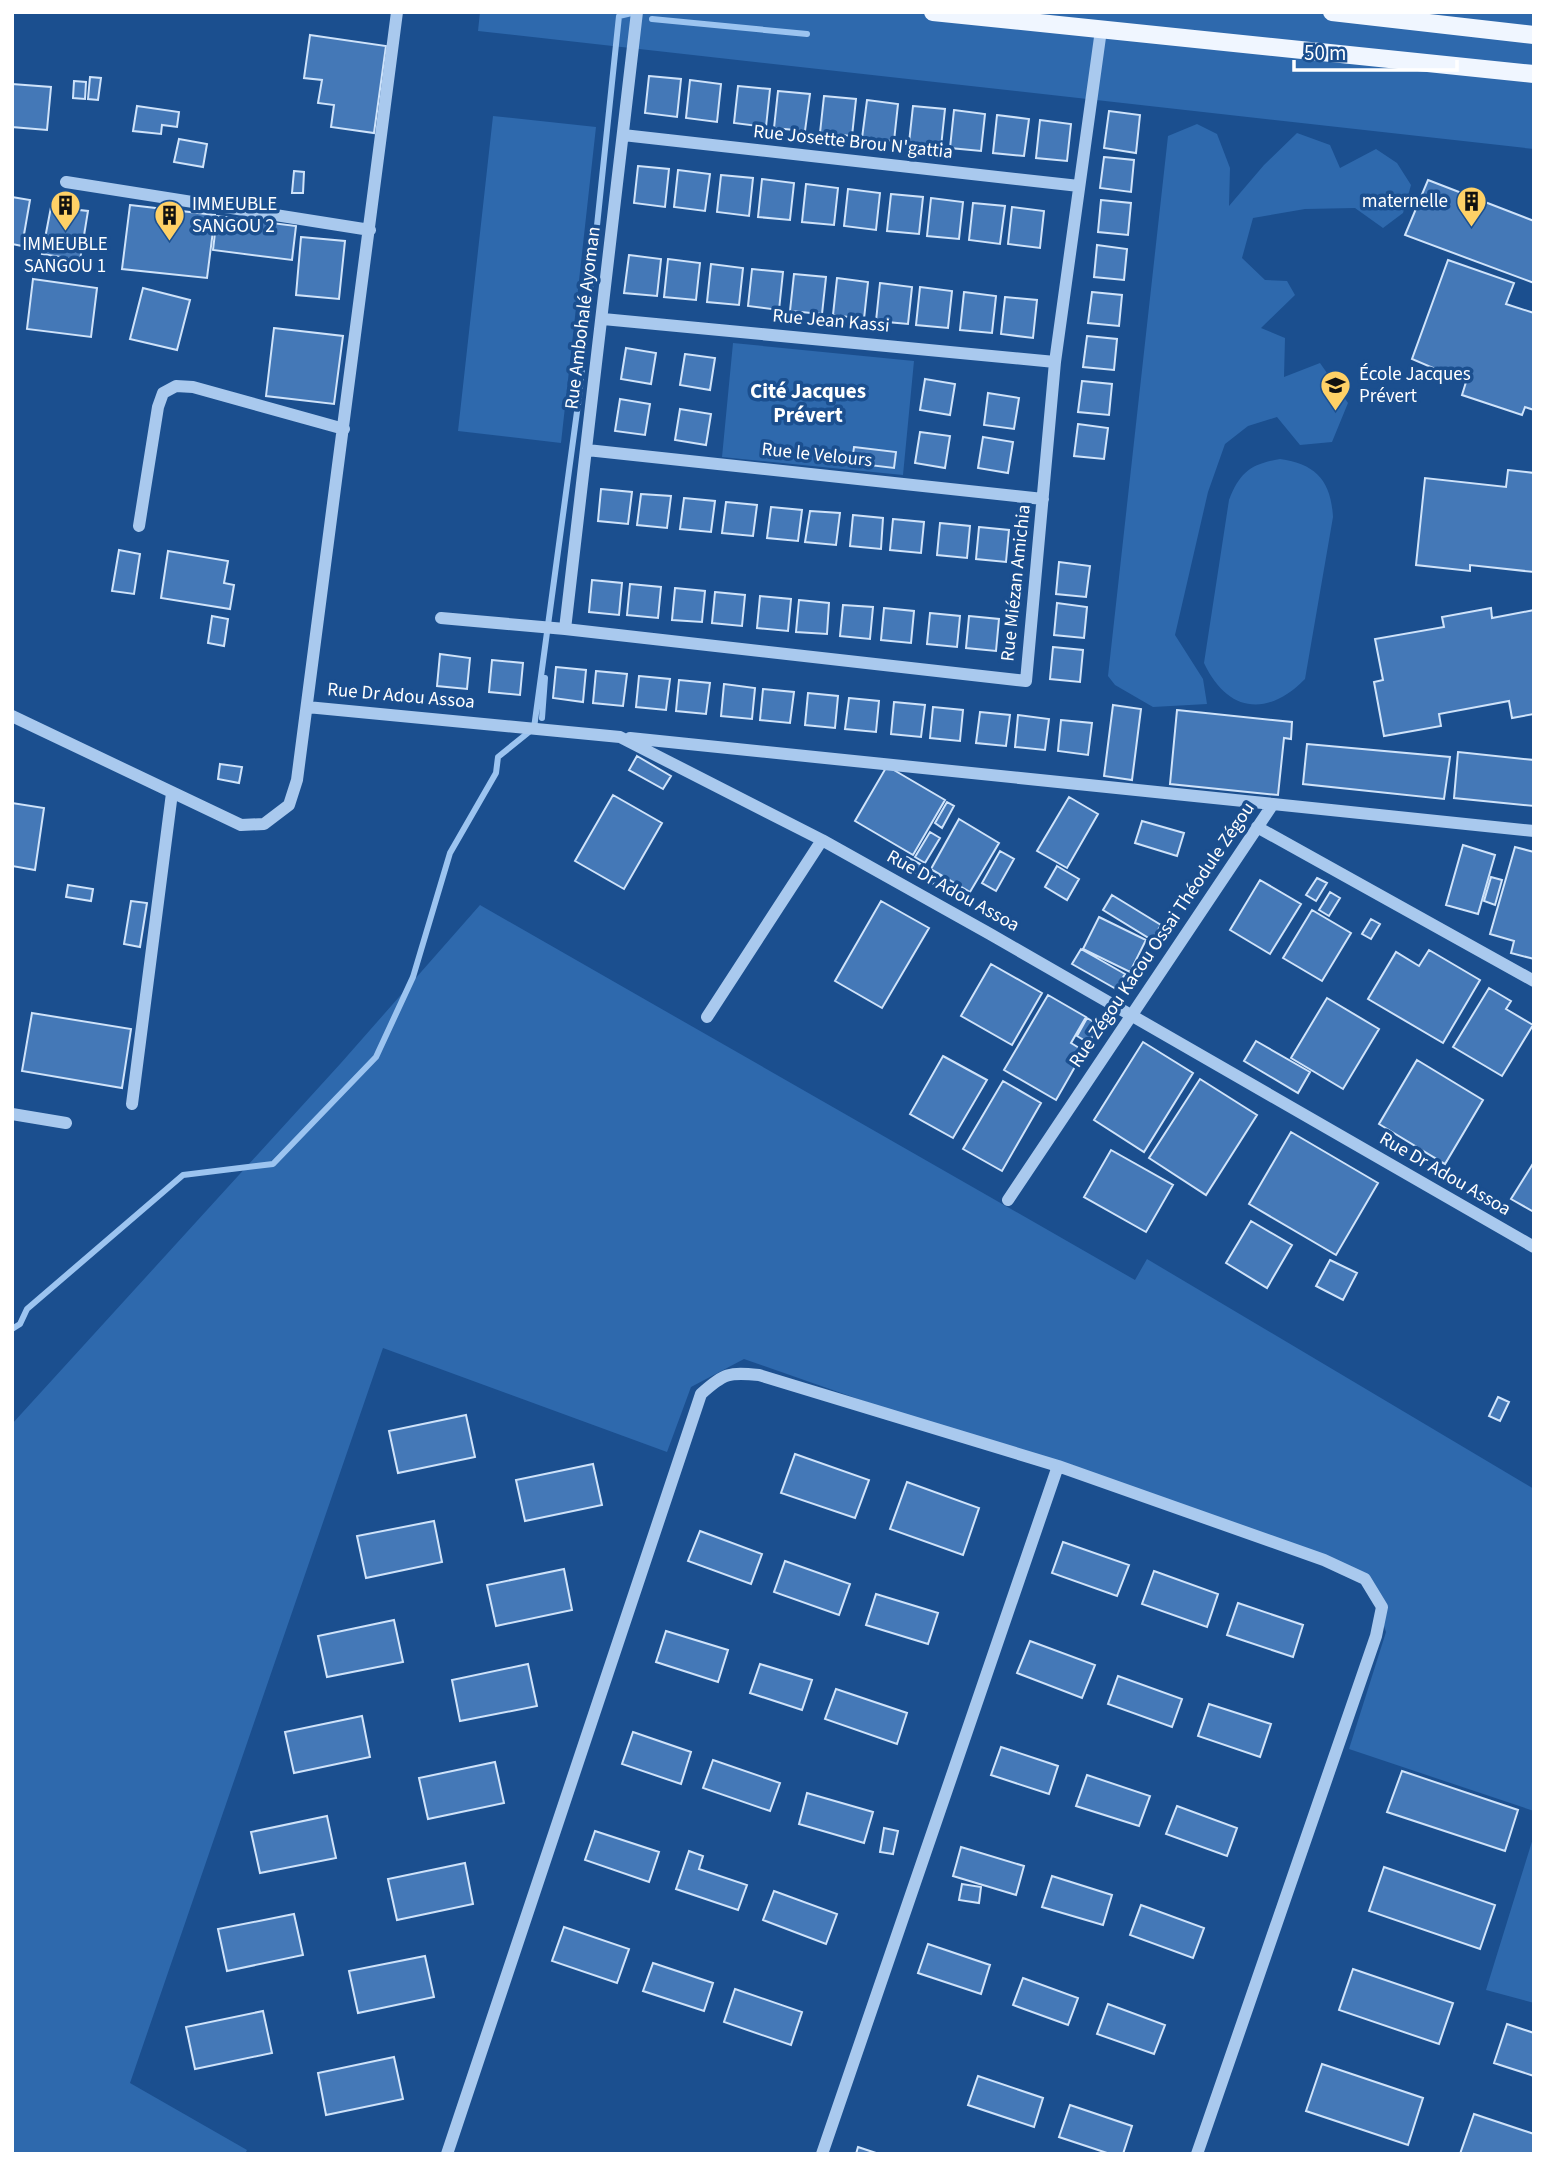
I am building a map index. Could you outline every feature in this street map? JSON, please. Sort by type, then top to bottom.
[{"type":"main road","points":[[933,12],[1534,74]]},
{"type":"main road","points":[[1332,12],[1534,34]]},
{"type":"street","points":[[12,716],[241,825],[264,824],[289,805],[297,780],[307,707],[397,12]]},
{"type":"street","name":"Rue Ambohalé Ayoman","points":[[565,629],[637,12]]},
{"type":"street","name":"Rue Miézan Amichia","points":[[441,618],[565,629],[1026,681],[1055,362],[1101,30]]},
{"type":"street","name":"Rue Josette Brou N'gattia","points":[[623,135],[1079,186]]},
{"type":"street","points":[[66,182],[370,230]]},
{"type":"street","name":"Rue Jean Kassi","points":[[603,319],[1055,362]]},
{"type":"street","points":[[139,526],[158,407],[163,393],[176,386],[193,387],[344,429]]},
{"type":"street","name":"Rue le Velours","points":[[587,450],[1044,499]]},
{"type":"street","name":"Rue Dr Adou Assoa","points":[[307,707],[620,737],[822,840],[1534,1247]]},
{"type":"street","points":[[620,737],[1273,804]]},
{"type":"street","points":[[132,1104],[172,793]]},
{"type":"street","name":"Rue Zégou Kacou Ossai Théodule Zégou","points":[[1008,1200],[1273,804],[1534,831]]},
{"type":"street","points":[[1257,827],[1534,981]]},
{"type":"street","points":[[707,1017],[822,840]]},
{"type":"street","points":[[12,1114],[66,1123]]},
{"type":"street","points":[[447,2154],[701,1394],[718,1379],[736,1372],[759,1375],[1058,1466],[1324,1560],[1365,1580],[1382,1606],[1376,1636],[1197,2154]]},
{"type":"street","points":[[822,2154],[1058,1466]]},
{"type":"shaded area","points":[[480,12],[1534,12],[1534,149],[478,31]]},
{"type":"shaded area","points":[[493,116],[596,127],[561,443],[458,431]]},
{"type":"shaded area","points":[[1197,124],[1217,134],[1230,168],[1229,206],[1264,165],[1297,133],[1330,145],[1340,168],[1376,149],[1397,163],[1411,185],[1403,213],[1383,228],[1355,208],[1305,209],[1253,218],[1242,258],[1265,280],[1287,281],[1295,295],[1261,328],[1285,338],[1284,377],[1320,363],[1348,403],[1332,442],[1300,445],[1277,417],[1248,426],[1225,444],[1208,492],[1175,635],[1203,679],[1207,704],[1153,707],[1115,685],[1108,676],[1168,136]]},
{"type":"shaded area","points":[[733,343],[914,361],[903,475],[722,457]]},
{"type":"shaded area","points":[[1280,459],[1303,465],[1319,476],[1329,493],[1333,517],[1305,679],[1291,692],[1276,700],[1249,704],[1224,692],[1204,663],[1229,500],[1238,482],[1248,471]]},
{"type":"shaded area","points":[[480,905],[1135,1280],[1147,1259],[1534,1489],[1534,1811],[1349,1749],[1386,1632],[1367,1577],[744,1359],[691,1387],[667,1452],[383,1348],[130,2083],[247,2150],[245,2154],[12,2154],[12,1424],[341,1063]]},
{"type":"shaded area","points":[[1534,1835],[1534,2003],[1486,1990]]},
{"type":"building","points":[[310,35],[386,46],[374,133],[331,127],[334,105],[318,103],[322,80],[304,78]]},
{"type":"building","points":[[649,76],[681,79],[677,117],[645,113]]},
{"type":"building","points":[[90,77],[101,78],[98,100],[88,99]]},
{"type":"building","points":[[690,80],[721,84],[717,122],[686,118]]},
{"type":"building","points":[[74,81],[86,82],[85,99],[73,98]]},
{"type":"building","points":[[12,84],[51,87],[47,130],[12,127]]},
{"type":"building","points":[[738,86],[770,89],[766,127],[734,123]]},
{"type":"building","points":[[778,91],[810,94],[805,131],[774,128]]},
{"type":"building","points":[[824,96],[856,99],[852,136],[820,133]]},
{"type":"building","points":[[867,100],[898,104],[894,141],[862,138]]},
{"type":"building","points":[[137,106],[179,112],[177,127],[162,125],[161,134],[133,131]]},
{"type":"building","points":[[913,106],[945,109],[941,147],[909,143]]},
{"type":"building","points":[[954,110],[985,114],[981,151],[950,148]]},
{"type":"building","points":[[1109,111],[1140,115],[1136,153],[1104,148]]},
{"type":"building","points":[[997,115],[1029,119],[1024,156],[993,153]]},
{"type":"building","points":[[1040,120],[1071,124],[1067,161],[1036,158]]},
{"type":"building","points":[[179,139],[207,144],[203,167],[174,162]]},
{"type":"building","points":[[1104,157],[1134,160],[1131,192],[1100,188]]},
{"type":"building","points":[[638,166],[669,169],[665,207],[634,203]]},
{"type":"building","points":[[678,170],[710,174],[705,211],[674,207]]},
{"type":"building","points":[[294,171],[304,172],[303,193],[292,193]]},
{"type":"building","points":[[721,175],[753,178],[749,216],[717,212]]},
{"type":"building","points":[[762,179],[794,183],[790,220],[758,217]]},
{"type":"building","name":"maternelle","points":[[1428,180],[1534,221],[1534,283],[1405,235]]},
{"type":"building","points":[[806,184],[838,188],[834,225],[802,222]]},
{"type":"building","points":[[848,189],[880,193],[876,230],[844,226]]},
{"type":"building","points":[[891,194],[923,197],[919,234],[887,231]]},
{"type":"building","points":[[12,197],[30,200],[22,246],[12,244]]},
{"type":"building","points":[[931,198],[963,202],[959,239],[927,236]]},
{"type":"building","points":[[1101,200],[1131,203],[1128,235],[1098,232]]},
{"type":"building","points":[[973,203],[1005,206],[1000,244],[969,240]]},
{"type":"building","name":"IMMEUBLE SANGOU 2","points":[[130,205],[215,215],[207,278],[122,269]]},
{"type":"building","name":"IMMEUBLE SANGOU 1","points":[[51,207],[88,211],[80,260],[42,254]]},
{"type":"building","points":[[1012,207],[1044,211],[1040,248],[1008,244]]},
{"type":"building","points":[[217,216],[296,226],[292,260],[213,250]]},
{"type":"building","points":[[301,237],[345,241],[339,299],[296,295]]},
{"type":"building","points":[[1097,245],[1127,249],[1124,280],[1094,277]]},
{"type":"building","points":[[629,255],[661,259],[657,296],[624,293]]},
{"type":"building","points":[[668,259],[700,263],[696,300],[664,297]]},
{"type":"building","points":[[1448,260],[1514,283],[1506,304],[1534,313],[1534,410],[1525,407],[1522,415],[1462,395],[1466,382],[1412,359]]},
{"type":"building","points":[[711,264],[743,268],[739,305],[707,302]]},
{"type":"building","points":[[752,269],[783,272],[779,310],[748,306]]},
{"type":"building","points":[[794,274],[826,277],[822,314],[790,311]]},
{"type":"building","points":[[837,278],[868,282],[864,319],[833,315]]},
{"type":"building","points":[[33,279],[97,288],[91,337],[27,329]]},
{"type":"building","points":[[880,283],[912,287],[908,324],[876,321]]},
{"type":"building","points":[[920,287],[952,291],[948,328],[916,325]]},
{"type":"building","points":[[143,288],[190,300],[177,350],[130,339]]},
{"type":"building","points":[[964,292],[996,296],[992,333],[960,330]]},
{"type":"building","points":[[1092,292],[1122,295],[1119,326],[1088,323]]},
{"type":"building","points":[[1005,297],[1037,300],[1033,338],[1001,334]]},
{"type":"building","points":[[274,328],[343,336],[334,404],[266,396]]},
{"type":"building","points":[[1087,336],[1117,339],[1114,370],[1083,367]]},
{"type":"building","points":[[626,348],[656,353],[651,384],[621,379]]},
{"type":"building","points":[[685,354],[715,358],[710,390],[680,385]]},
{"type":"building","points":[[925,379],[955,384],[950,415],[920,410]]},
{"type":"building","points":[[1082,381],[1112,384],[1109,415],[1078,412]]},
{"type":"building","points":[[988,393],[1019,398],[1014,429],[984,425]]},
{"type":"building","points":[[620,399],[650,404],[645,435],[615,431]]},
{"type":"building","points":[[680,409],[711,414],[706,445],[675,440]]},
{"type":"building","points":[[1078,424],[1108,428],[1104,459],[1074,456]]},
{"type":"building","points":[[920,432],[950,436],[945,468],[915,463]]},
{"type":"building","points":[[983,437],[1013,442],[1008,473],[978,468]]},
{"type":"building","points":[[854,447],[896,452],[894,468],[852,463]]},
{"type":"building","points":[[1508,470],[1534,473],[1534,572],[1470,565],[1470,571],[1416,565],[1425,478],[1506,487]]},
{"type":"building","points":[[601,489],[632,492],[628,524],[598,521]]},
{"type":"building","points":[[641,494],[671,496],[667,528],[637,525]]},
{"type":"building","points":[[684,498],[715,501],[711,532],[680,529]]},
{"type":"building","points":[[726,502],[757,505],[753,536],[722,533]]},
{"type":"building","points":[[771,507],[802,510],[798,541],[767,538]]},
{"type":"building","points":[[810,511],[840,513],[836,545],[805,542]]},
{"type":"building","points":[[853,515],[883,518],[881,549],[850,546]]},
{"type":"building","points":[[893,519],[924,522],[921,553],[890,550]]},
{"type":"building","points":[[940,523],[970,526],[967,558],[937,555]]},
{"type":"building","points":[[979,527],[1009,530],[1006,562],[976,559]]},
{"type":"building","points":[[119,550],[140,554],[134,594],[112,591]]},
{"type":"building","points":[[168,551],[228,561],[224,583],[234,585],[230,609],[161,598]]},
{"type":"building","points":[[1059,562],[1090,566],[1086,597],[1056,594]]},
{"type":"building","points":[[592,580],[622,583],[619,615],[589,612]]},
{"type":"building","points":[[630,584],[661,587],[658,618],[627,615]]},
{"type":"building","points":[[675,588],[705,591],[702,622],[672,620]]},
{"type":"building","points":[[715,592],[745,595],[742,626],[712,623]]},
{"type":"building","points":[[760,596],[791,599],[788,631],[757,628]]},
{"type":"building","points":[[799,600],[829,603],[827,634],[796,632]]},
{"type":"building","points":[[1057,603],[1087,607],[1084,638],[1054,635]]},
{"type":"building","points":[[843,605],[873,607],[870,639],[840,636]]},
{"type":"building","points":[[884,608],[914,611],[911,643],[881,640]]},
{"type":"building","points":[[1491,608],[1492,618],[1534,610],[1534,714],[1512,718],[1509,701],[1439,714],[1441,726],[1384,736],[1374,682],[1383,680],[1375,639],[1444,627],[1442,617]]},
{"type":"building","points":[[930,613],[960,616],[957,647],[927,644]]},
{"type":"building","points":[[212,616],[228,619],[224,646],[208,643]]},
{"type":"building","points":[[969,616],[999,619],[996,651],[966,648]]},
{"type":"building","points":[[1053,647],[1083,650],[1080,682],[1050,679]]},
{"type":"building","points":[[440,654],[470,658],[467,689],[437,686]]},
{"type":"building","points":[[492,660],[523,663],[520,695],[489,692]]},
{"type":"building","points":[[556,667],[586,670],[583,702],[553,698]]},
{"type":"building","points":[[596,671],[627,674],[623,706],[593,703]]},
{"type":"building","points":[[639,676],[670,679],[666,710],[636,707]]},
{"type":"building","points":[[679,680],[710,683],[706,714],[676,711]]},
{"type":"building","points":[[724,684],[755,688],[752,719],[721,716]]},
{"type":"building","points":[[763,689],[794,692],[790,723],[760,720]]},
{"type":"building","points":[[808,693],[838,696],[835,728],[805,725]]},
{"type":"building","points":[[849,698],[879,701],[876,732],[845,729]]},
{"type":"building","points":[[894,702],[925,705],[921,737],[891,734]]},
{"type":"building","points":[[1113,705],[1141,709],[1132,780],[1104,776]]},
{"type":"building","points":[[933,707],[963,710],[960,741],[930,738]]},
{"type":"building","points":[[1177,710],[1292,722],[1291,739],[1284,738],[1278,795],[1170,784]]},
{"type":"building","points":[[980,712],[1010,715],[1006,746],[976,743]]},
{"type":"building","points":[[1018,715],[1049,719],[1045,750],[1015,747]]},
{"type":"building","points":[[1061,720],[1092,723],[1088,755],[1058,751]]},
{"type":"building","points":[[1307,744],[1450,757],[1444,799],[1303,784]]},
{"type":"building","points":[[1458,752],[1534,760],[1534,806],[1454,798]]},
{"type":"building","points":[[637,756],[671,776],[663,789],[629,770]]},
{"type":"building","points":[[220,764],[242,767],[239,783],[218,779]]},
{"type":"building","points":[[887,766],[945,800],[913,855],[855,821]]},
{"type":"building","points":[[613,795],[662,823],[624,889],[575,861]]},
{"type":"building","points":[[1069,797],[1098,814],[1067,868],[1037,851]]},
{"type":"building","points":[[947,802],[954,806],[942,828],[935,823]]},
{"type":"building","points":[[12,803],[44,808],[35,870],[12,866]]},
{"type":"building","points":[[959,819],[999,843],[970,892],[931,869]]},
{"type":"building","points":[[1142,821],[1184,833],[1177,856],[1135,843]]},
{"type":"building","points":[[930,832],[940,838],[925,863],[915,857]]},
{"type":"building","points":[[1463,845],[1495,855],[1478,914],[1446,905]]},
{"type":"building","points":[[1515,847],[1534,852],[1534,959],[1511,953],[1514,941],[1490,934]]},
{"type":"building","points":[[1000,851],[1014,859],[996,891],[982,883]]},
{"type":"building","points":[[907,857],[922,865],[916,875],[901,867]]},
{"type":"building","points":[[1057,866],[1079,879],[1067,900],[1045,887]]},
{"type":"building","points":[[928,869],[946,879],[940,888],[923,878]]},
{"type":"building","points":[[1491,877],[1502,880],[1495,905],[1484,901]]},
{"type":"building","points":[[1317,878],[1327,883],[1316,901],[1306,895]]},
{"type":"building","points":[[1260,880],[1301,904],[1270,954],[1230,930]]},
{"type":"building","points":[[68,885],[93,889],[91,901],[66,897]]},
{"type":"building","points":[[1330,892],[1340,898],[1329,916],[1319,910]]},
{"type":"building","points":[[1112,895],[1161,925],[1152,940],[1103,910]]},
{"type":"building","points":[[131,901],[147,903],[140,947],[124,944]]},
{"type":"building","points":[[881,901],[929,928],[882,1008],[835,981]]},
{"type":"building","points":[[1312,910],[1351,933],[1322,981],[1283,958]]},
{"type":"building","points":[[1099,917],[1146,940],[1130,972],[1083,949]]},
{"type":"building","points":[[1371,919],[1380,924],[1371,939],[1362,934]]},
{"type":"building","points":[[1081,949],[1125,974],[1116,989],[1072,964]]},
{"type":"building","points":[[1429,950],[1480,980],[1443,1043],[1368,999],[1396,952],[1419,966]]},
{"type":"building","points":[[991,964],[1042,993],[1012,1045],[961,1016]]},
{"type":"building","points":[[1489,988],[1511,1001],[1506,1009],[1533,1025],[1502,1076],[1453,1047]]},
{"type":"building","points":[[1048,995],[1086,1017],[1071,1043],[1084,1051],[1056,1100],[1004,1070]]},
{"type":"building","points":[[1327,998],[1379,1029],[1343,1089],[1291,1058]]},
{"type":"building","points":[[32,1013],[131,1029],[122,1088],[22,1071]]},
{"type":"building","points":[[1087,1018],[1099,1025],[1089,1043],[1077,1036]]},
{"type":"building","points":[[1256,1041],[1310,1072],[1298,1093],[1244,1061]]},
{"type":"building","points":[[1143,1042],[1193,1073],[1144,1152],[1094,1120]]},
{"type":"building","points":[[943,1056],[987,1080],[953,1138],[910,1114]]},
{"type":"building","points":[[1417,1060],[1483,1100],[1445,1164],[1379,1124]]},
{"type":"building","points":[[1200,1079],[1257,1115],[1206,1195],[1149,1158]]},
{"type":"building","points":[[1003,1081],[1041,1103],[1002,1171],[963,1149]]},
{"type":"building","points":[[1291,1132],[1378,1183],[1336,1255],[1249,1204]]},
{"type":"building","points":[[1111,1150],[1173,1185],[1146,1232],[1084,1197]]},
{"type":"building","points":[[1534,1162],[1534,1212],[1511,1199]]},
{"type":"building","points":[[1251,1221],[1292,1245],[1267,1288],[1226,1263]]},
{"type":"building","points":[[1330,1260],[1357,1273],[1343,1300],[1316,1286]]},
{"type":"building","points":[[1498,1397],[1509,1402],[1500,1421],[1489,1416]]},
{"type":"building","points":[[466,1415],[475,1457],[398,1473],[389,1431]]},
{"type":"building","points":[[795,1454],[869,1480],[855,1518],[781,1493]]},
{"type":"building","points":[[593,1464],[602,1505],[525,1521],[516,1480]]},
{"type":"building","points":[[907,1482],[979,1508],[963,1555],[890,1529]]},
{"type":"building","points":[[434,1521],[442,1562],[366,1578],[357,1536]]},
{"type":"building","points":[[700,1531],[762,1554],[751,1584],[688,1561]]},
{"type":"building","points":[[1063,1542],[1129,1565],[1117,1596],[1052,1573]]},
{"type":"building","points":[[785,1561],[850,1584],[839,1615],[774,1592]]},
{"type":"building","points":[[564,1569],[572,1610],[496,1626],[487,1585]]},
{"type":"building","points":[[1154,1571],[1218,1594],[1207,1627],[1142,1604]]},
{"type":"building","points":[[876,1594],[938,1613],[928,1644],[866,1625]]},
{"type":"building","points":[[1238,1603],[1303,1625],[1293,1657],[1227,1635]]},
{"type":"building","points":[[394,1620],[403,1662],[327,1677],[318,1636]]},
{"type":"building","points":[[666,1631],[728,1650],[718,1682],[656,1662]]},
{"type":"building","points":[[1030,1641],[1095,1665],[1082,1698],[1017,1673]]},
{"type":"building","points":[[528,1664],[537,1706],[460,1721],[452,1680]]},
{"type":"building","points":[[760,1664],[812,1680],[802,1710],[750,1693]]},
{"type":"building","points":[[1118,1676],[1182,1699],[1172,1727],[1108,1704]]},
{"type":"building","points":[[836,1689],[907,1713],[897,1744],[825,1719]]},
{"type":"building","points":[[1209,1704],[1271,1724],[1260,1757],[1198,1736]]},
{"type":"building","points":[[362,1716],[370,1757],[294,1773],[285,1732]]},
{"type":"building","points":[[633,1732],[691,1752],[681,1784],[622,1764]]},
{"type":"building","points":[[1001,1747],[1058,1766],[1049,1794],[991,1775]]},
{"type":"building","points":[[713,1760],[780,1783],[770,1811],[703,1788]]},
{"type":"building","points":[[495,1762],[504,1803],[428,1819],[419,1778]]},
{"type":"building","points":[[1402,1771],[1518,1810],[1505,1851],[1387,1812]]},
{"type":"building","points":[[1087,1775],[1150,1796],[1139,1826],[1076,1806]]},
{"type":"building","points":[[807,1793],[873,1812],[864,1843],[799,1824]]},
{"type":"building","points":[[1177,1806],[1237,1828],[1227,1856],[1166,1834]]},
{"type":"building","points":[[327,1816],[336,1858],[260,1873],[251,1832]]},
{"type":"building","points":[[884,1828],[898,1831],[893,1854],[880,1852]]},
{"type":"building","points":[[595,1831],[659,1852],[649,1882],[585,1860]]},
{"type":"building","points":[[961,1847],[1024,1866],[1016,1895],[953,1876]]},
{"type":"building","points":[[689,1851],[703,1856],[699,1869],[747,1885],[738,1910],[676,1889]]},
{"type":"building","points":[[465,1863],[473,1904],[397,1920],[388,1879]]},
{"type":"building","points":[[1384,1867],[1495,1905],[1480,1949],[1369,1911]]},
{"type":"building","points":[[1052,1876],[1112,1895],[1103,1925],[1042,1907]]},
{"type":"building","points":[[962,1884],[981,1887],[979,1903],[959,1900]]},
{"type":"building","points":[[774,1891],[837,1914],[826,1944],[763,1920]]},
{"type":"building","points":[[1141,1905],[1204,1928],[1193,1958],[1130,1935]]},
{"type":"building","points":[[294,1914],[303,1955],[227,1971],[218,1929]]},
{"type":"building","points":[[564,1927],[629,1949],[617,1983],[552,1961]]},
{"type":"building","points":[[928,1944],[990,1965],[981,1994],[918,1973]]},
{"type":"building","points":[[425,1956],[434,1997],[358,2013],[349,1971]]},
{"type":"building","points":[[653,1963],[713,1983],[704,2011],[643,1991]]},
{"type":"building","points":[[1353,1969],[1453,2003],[1439,2044],[1339,2010]]},
{"type":"building","points":[[1023,1978],[1078,1998],[1068,2025],[1013,2005]]},
{"type":"building","points":[[735,1989],[802,2012],[791,2045],[724,2022]]},
{"type":"building","points":[[1108,2004],[1165,2025],[1154,2054],[1097,2034]]},
{"type":"building","points":[[263,2011],[272,2053],[195,2069],[186,2027]]},
{"type":"building","points":[[1507,2024],[1534,2033],[1534,2076],[1494,2063]]},
{"type":"building","points":[[394,2057],[403,2099],[326,2115],[318,2073]]},
{"type":"building","points":[[1322,2064],[1423,2098],[1408,2145],[1306,2111]]},
{"type":"building","points":[[978,2076],[1043,2098],[1034,2127],[968,2105]]},
{"type":"building","points":[[1070,2105],[1132,2126],[1123,2154],[1110,2154],[1059,2137]]},
{"type":"building","points":[[1474,2114],[1534,2134],[1534,2154],[1460,2154]]},
{"type":"building","points":[[858,2147],[879,2154],[856,2154]]},
{"type":"waterway","points":[[12,1329],[20,1324],[27,1309],[183,1175],[273,1164],[376,1057],[413,977],[450,853],[496,773],[498,757],[534,728],[579,397],[619,16],[636,12]]},
{"type":"waterway","points":[[652,19],[807,34]]},
{"type":"waterway","points":[[542,718],[545,678]]},
{"type":"place","name":"maternelle","points":[[1471,228]]},
{"type":"place","name":"IMMEUBLE SANGOU 1","points":[[65,232]]},
{"type":"place","name":"IMMEUBLE SANGOU 2","points":[[169,242]]},
{"type":"place","name":"École Jacques Prévert","points":[[1336,412]]},
{"type":"district","name":"Cité Jacques Prévert","points":[[808,403]]}]
